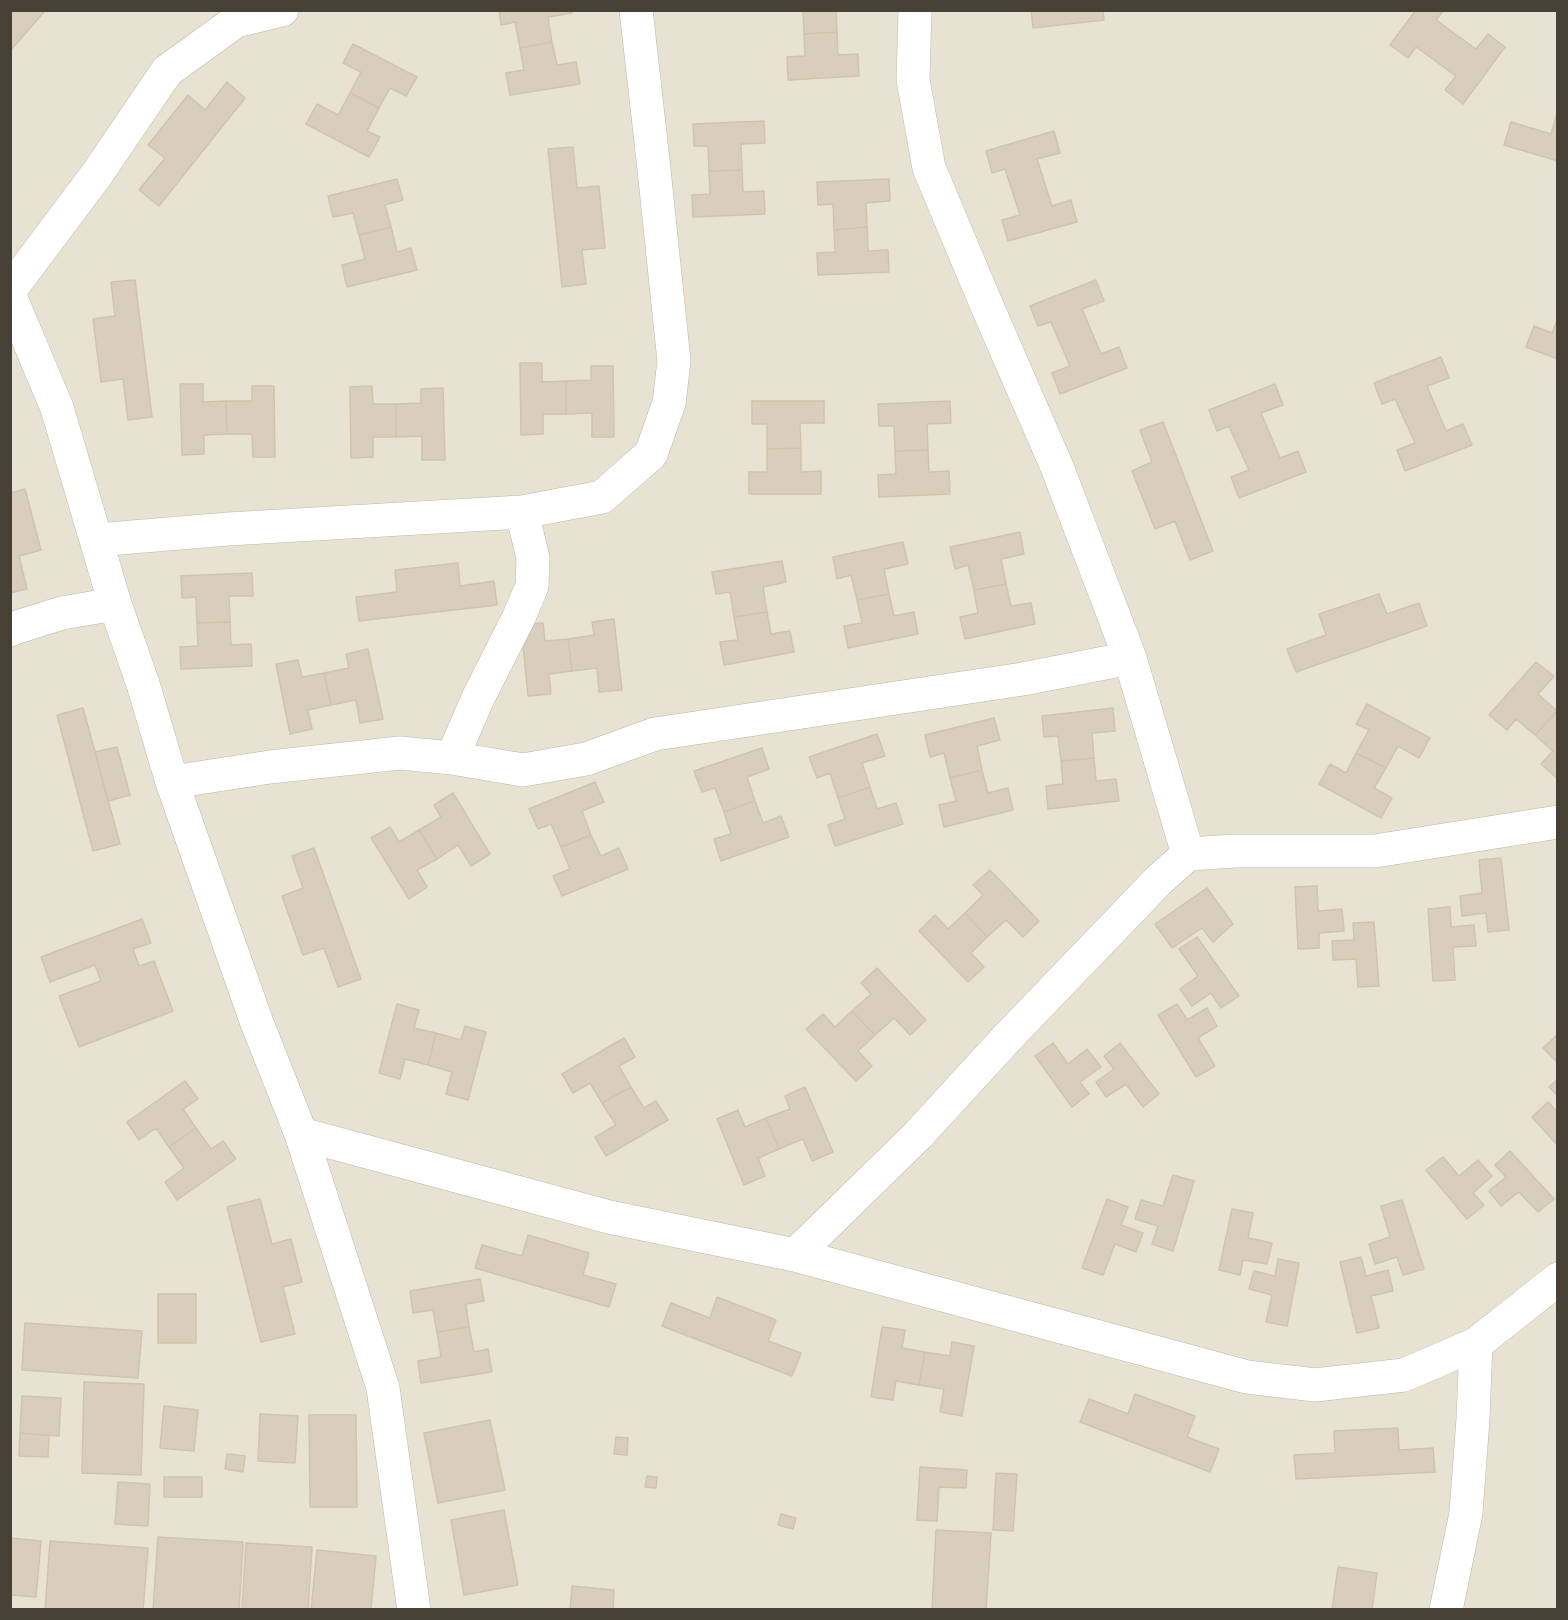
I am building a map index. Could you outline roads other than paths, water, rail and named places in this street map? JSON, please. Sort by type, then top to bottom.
[{"type":"street","points":[[10,290],[97,174],[167,71],[236,21],[282,10]]},
{"type":"street","points":[[96,540],[228,529],[522,512],[602,497],[651,454],[669,403],[674,361],[636,10]]},
{"type":"street","points":[[915,10],[913,80],[929,168],[1057,466],[1130,658],[1188,854]]},
{"type":"street","points":[[10,296],[57,408],[172,782],[257,1023],[301,1134],[383,1388],[414,1610]]},
{"type":"street","points":[[452,758],[532,586],[533,558],[522,512]]},
{"type":"street","points":[[10,630],[63,613],[116,604]]},
{"type":"street","points":[[172,782],[270,767],[400,753],[452,758],[523,770],[586,759],[655,734],[1023,679],[1130,658]]},
{"type":"street","points":[[795,1256],[918,1135],[1007,1038],[1188,854],[1235,851],[1375,851],[1557,822]]},
{"type":"street","points":[[301,1134],[609,1217],[795,1256],[1247,1377],[1315,1385],[1404,1375],[1476,1344],[1557,1280]]},
{"type":"street","points":[[1446,1610],[1466,1513],[1476,1344]]}]
